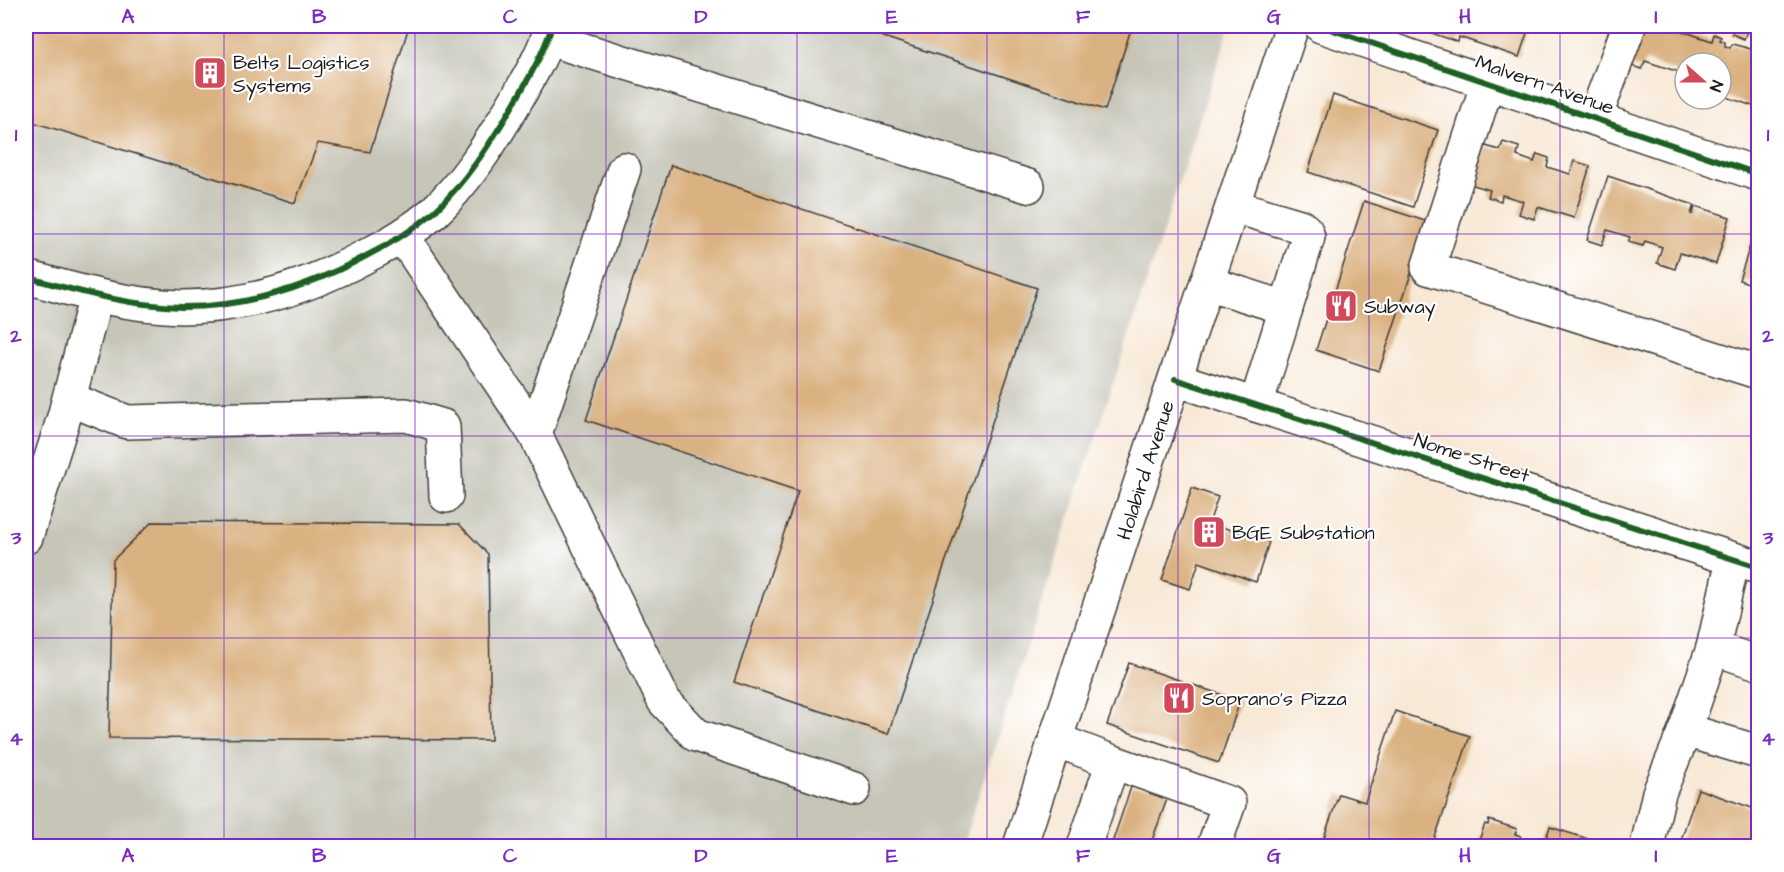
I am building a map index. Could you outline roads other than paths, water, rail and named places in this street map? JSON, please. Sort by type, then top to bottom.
[{"type":"street","name":"Holabird Avenue","points":[[1020,846],[1292,26]]},
{"type":"street","name":"Malvern Avenue","points":[[1321,26],[1758,174]]},
{"type":"street","points":[[1595,118],[1629,26]]},
{"type":"street","points":[[26,277],[96,296],[144,305],[183,307],[228,303],[283,292],[324,277],[403,237],[434,212],[491,143],[531,75],[550,32],[1028,186]]},
{"type":"street","points":[[1488,82],[1428,268],[1758,372]]},
{"type":"street","points":[[535,434],[624,169]]},
{"type":"street","points":[[1233,206],[1300,226],[1306,231],[1308,237],[1256,405]]},
{"type":"street","points":[[403,237],[535,434],[664,701],[696,735],[854,789]]},
{"type":"street","points":[[1207,284],[1286,308]]},
{"type":"street","points":[[28,518],[69,399],[96,296]]},
{"type":"street","name":"Nome Street","points":[[1175,379],[1746,563]]},
{"type":"street","points":[[69,399],[128,422],[406,415],[443,426],[446,496]]},
{"type":"street","points":[[1647,846],[1659,793],[1685,730],[1713,648],[1746,563]]},
{"type":"street","points":[[1713,648],[1758,663]]},
{"type":"street","points":[[1685,730],[1758,752]]},
{"type":"street","points":[[1056,740],[1229,802],[1214,846]]},
{"type":"street","points":[[1084,846],[1113,762]]},
{"type":"place","name":"Belts Logistics Systems","points":[[210,73]]},
{"type":"place","name":"Subway","points":[[1341,306]]},
{"type":"place","name":"BGE Substation","points":[[1209,532]]},
{"type":"place","name":"Soprano's Pizza","points":[[1179,698]]}]
